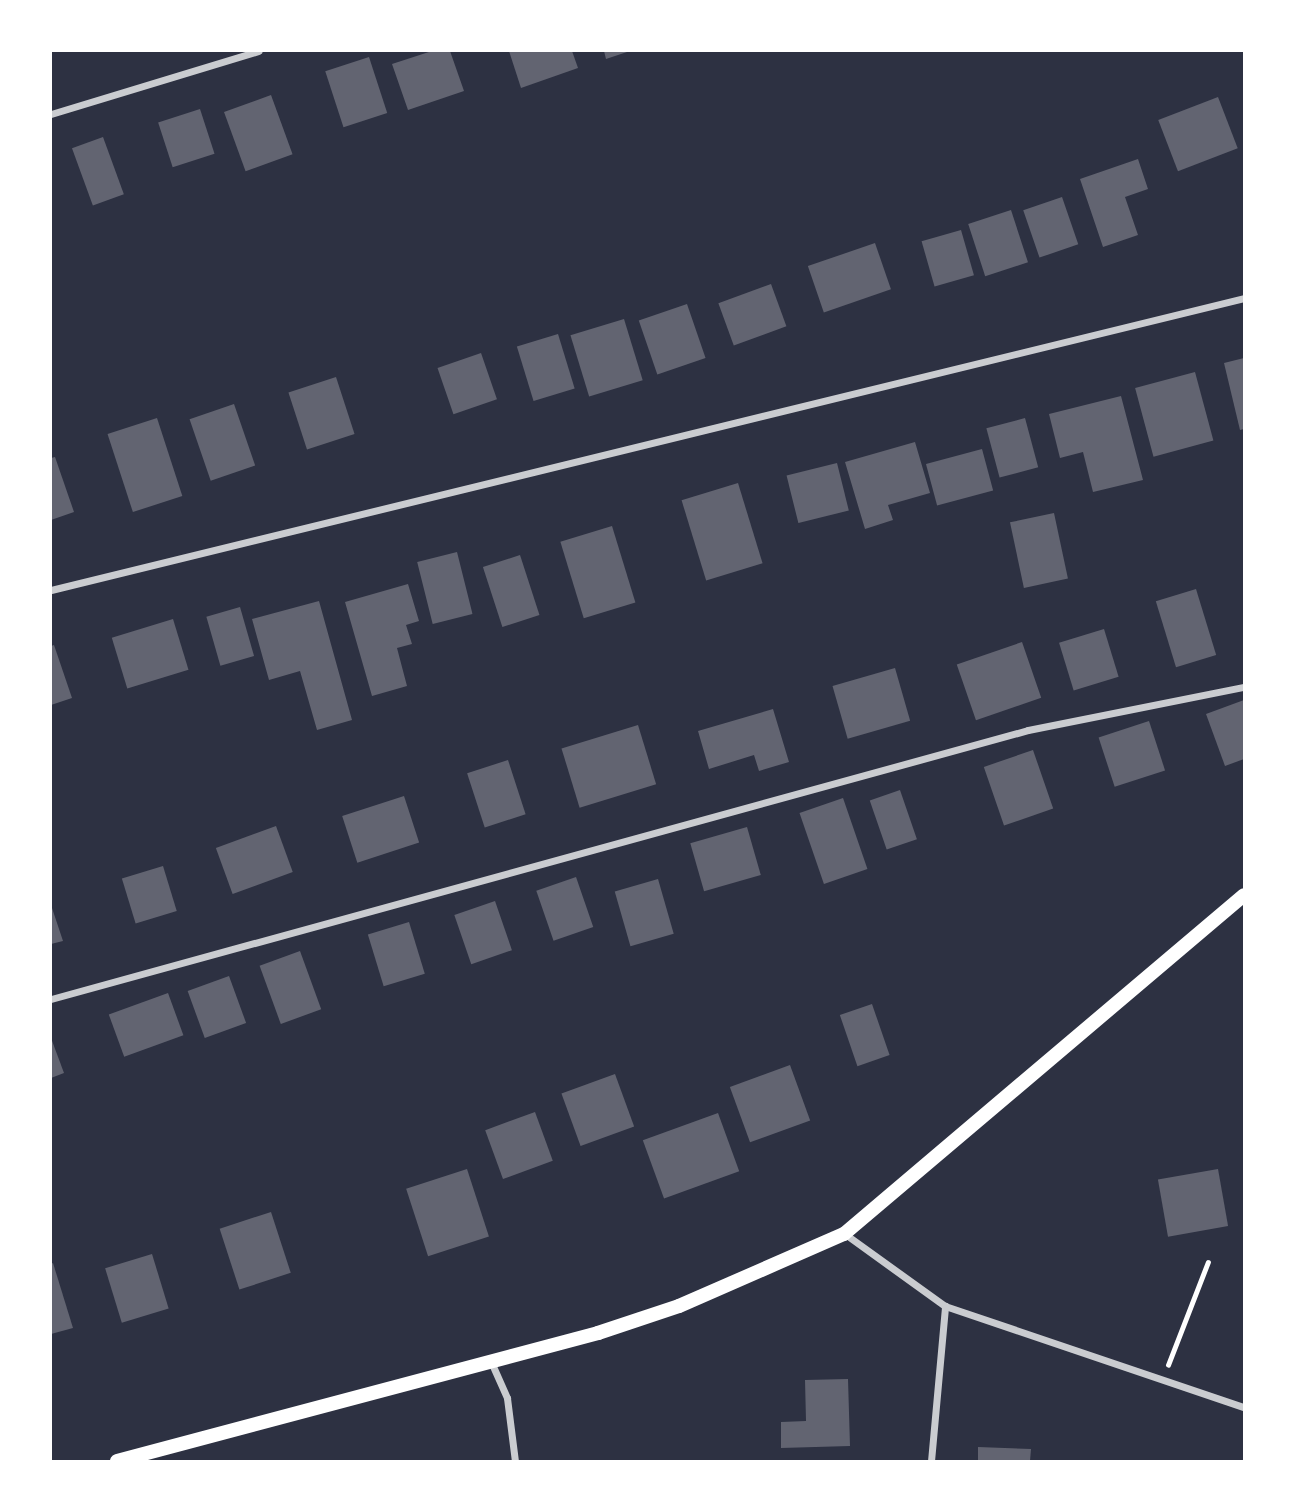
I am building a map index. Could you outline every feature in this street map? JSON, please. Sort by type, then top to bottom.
[{"type":"main road","points":[[117,1461],[492,1364],[679,1306],[844,1234],[1244,895]]},
{"type":"street","points":[[51,114],[260,51]]},
{"type":"street","points":[[51,590],[1244,298]]},
{"type":"street","points":[[51,999],[1028,730],[1244,687]]},
{"type":"street","points":[[844,1234],[944,1306],[1244,1408]]},
{"type":"street","points":[[931,1461],[944,1306]]},
{"type":"street","points":[[492,1364],[507,1398],[515,1461]]},
{"type":"path","points":[[1161,1378],[1208,1262]]},
{"type":"building","points":[[432,51],[450,51],[464,91],[408,110],[392,64]]},
{"type":"building","points":[[509,51],[572,51],[578,68],[521,88]]},
{"type":"building","points":[[604,51],[630,51],[606,59]]},
{"type":"building","points":[[369,57],[387,113],[343,127],[325,71]]},
{"type":"building","points":[[271,95],[293,154],[246,171],[224,112]]},
{"type":"building","points":[[1218,97],[1238,148],[1178,171],[1158,120]]},
{"type":"building","points":[[200,109],[215,154],[173,167],[158,123]]},
{"type":"building","points":[[103,137],[124,194],[93,206],[72,148]]},
{"type":"building","points":[[1138,159],[1148,189],[1125,197],[1138,235],[1103,247],[1080,179]]},
{"type":"building","points":[[1062,197],[1078,244],[1040,258],[1023,210]]},
{"type":"building","points":[[1011,210],[1028,262],[985,276],[968,224]]},
{"type":"building","points":[[961,230],[974,275],[935,286],[922,241]]},
{"type":"building","points":[[875,243],[891,289],[824,312],[808,266]]},
{"type":"building","points":[[771,284],[786,326],[734,345],[718,303]]},
{"type":"building","points":[[687,304],[706,358],[657,374],[639,321]]},
{"type":"building","points":[[624,319],[643,380],[589,397],[570,335]]},
{"type":"building","points":[[558,334],[575,389],[534,401],[517,347]]},
{"type":"building","points":[[481,353],[497,399],[453,414],[438,368]]},
{"type":"building","points":[[1244,358],[1244,429],[1240,430],[1224,363]]},
{"type":"building","points":[[1195,372],[1213,441],[1153,457],[1135,388]]},
{"type":"building","points":[[336,377],[355,434],[307,450],[288,392]]},
{"type":"building","points":[[1121,396],[1143,480],[1093,492],[1083,452],[1060,458],[1049,414]]},
{"type":"building","points":[[234,404],[255,465],[211,481],[190,419]]},
{"type":"building","points":[[157,418],[182,496],[133,512],[108,434]]},
{"type":"building","points":[[1025,418],[1038,467],[1000,478],[986,428]]},
{"type":"building","points":[[915,442],[930,493],[888,505],[893,520],[865,529],[845,462]]},
{"type":"building","points":[[982,449],[993,491],[937,506],[926,464]]},
{"type":"building","points":[[55,457],[74,512],[51,520],[51,458]]},
{"type":"building","points":[[837,463],[849,511],[798,523],[787,476]]},
{"type":"building","points":[[738,483],[763,563],[706,581],[682,500]]},
{"type":"building","points":[[1054,513],[1068,579],[1024,588],[1010,522]]},
{"type":"building","points":[[612,526],[635,603],[584,618],[560,542]]},
{"type":"building","points":[[457,552],[472,614],[433,624],[417,562]]},
{"type":"building","points":[[520,555],[539,615],[502,627],[483,567]]},
{"type":"building","points":[[408,584],[419,621],[406,625],[412,644],[397,648],[407,686],[372,696],[345,602]]},
{"type":"building","points":[[1196,589],[1216,655],[1176,667],[1156,601]]},
{"type":"building","points":[[319,601],[352,720],[317,730],[300,671],[269,680],[252,619]]},
{"type":"building","points":[[240,607],[254,656],[220,666],[206,617]]},
{"type":"building","points":[[173,619],[188,670],[127,688],[112,638]]},
{"type":"building","points":[[1104,629],[1119,677],[1074,691],[1059,643]]},
{"type":"building","points":[[1022,642],[1041,698],[976,720],[957,664]]},
{"type":"building","points":[[54,645],[72,698],[51,705],[51,646]]},
{"type":"building","points":[[895,668],[910,721],[848,739],[833,686]]},
{"type":"building","points":[[1244,700],[1244,759],[1225,766],[1206,714]]},
{"type":"building","points":[[773,709],[789,762],[759,771],[754,755],[709,769],[698,731]]},
{"type":"building","points":[[1149,721],[1165,770],[1115,787],[1099,737]]},
{"type":"building","points":[[638,725],[656,784],[580,808],[561,748]]},
{"type":"building","points":[[1033,750],[1053,809],[1004,826],[984,767]]},
{"type":"building","points":[[508,760],[526,814],[485,827],[467,773]]},
{"type":"building","points":[[900,790],[917,839],[887,850],[870,800]]},
{"type":"building","points":[[404,796],[419,843],[357,863],[342,816]]},
{"type":"building","points":[[843,798],[867,869],[824,884],[800,813]]},
{"type":"building","points":[[276,826],[293,872],[233,894],[216,848]]},
{"type":"building","points":[[747,827],[761,875],[704,891],[690,843]]},
{"type":"building","points":[[163,866],[177,911],[136,924],[122,879]]},
{"type":"building","points":[[576,877],[593,927],[554,941],[536,891]]},
{"type":"building","points":[[658,879],[674,934],[630,946],[615,891]]},
{"type":"building","points":[[495,901],[512,950],[471,964],[454,915]]},
{"type":"building","points":[[51,905],[63,941],[51,944]]},
{"type":"building","points":[[409,922],[425,974],[384,986],[368,935]]},
{"type":"building","points":[[300,951],[321,1009],[281,1024],[260,966]]},
{"type":"building","points":[[229,976],[246,1023],[205,1038],[188,991]]},
{"type":"building","points":[[168,993],[183,1035],[124,1057],[109,1015]]},
{"type":"building","points":[[872,1004],[890,1055],[857,1066],[840,1015]]},
{"type":"building","points":[[51,1038],[64,1073],[51,1078]]},
{"type":"building","points":[[790,1065],[810,1120],[750,1142],[730,1087]]},
{"type":"building","points":[[615,1074],[634,1127],[581,1146],[561,1093]]},
{"type":"building","points":[[535,1112],[553,1161],[503,1179],[485,1130]]},
{"type":"building","points":[[718,1113],[739,1171],[664,1199],[643,1140]]},
{"type":"building","points":[[467,1169],[489,1237],[428,1256],[406,1189]]},
{"type":"building","points":[[1218,1169],[1228,1226],[1168,1237],[1158,1180]]},
{"type":"building","points":[[271,1212],[291,1273],[239,1290],[220,1229]]},
{"type":"building","points":[[152,1254],[169,1309],[122,1323],[105,1268]]},
{"type":"building","points":[[53,1263],[73,1328],[51,1334],[51,1264]]},
{"type":"building","points":[[848,1379],[850,1446],[781,1448],[781,1422],[806,1421],[805,1380]]},
{"type":"building","points":[[978,1447],[1031,1449],[1030,1461],[978,1461]]}]
